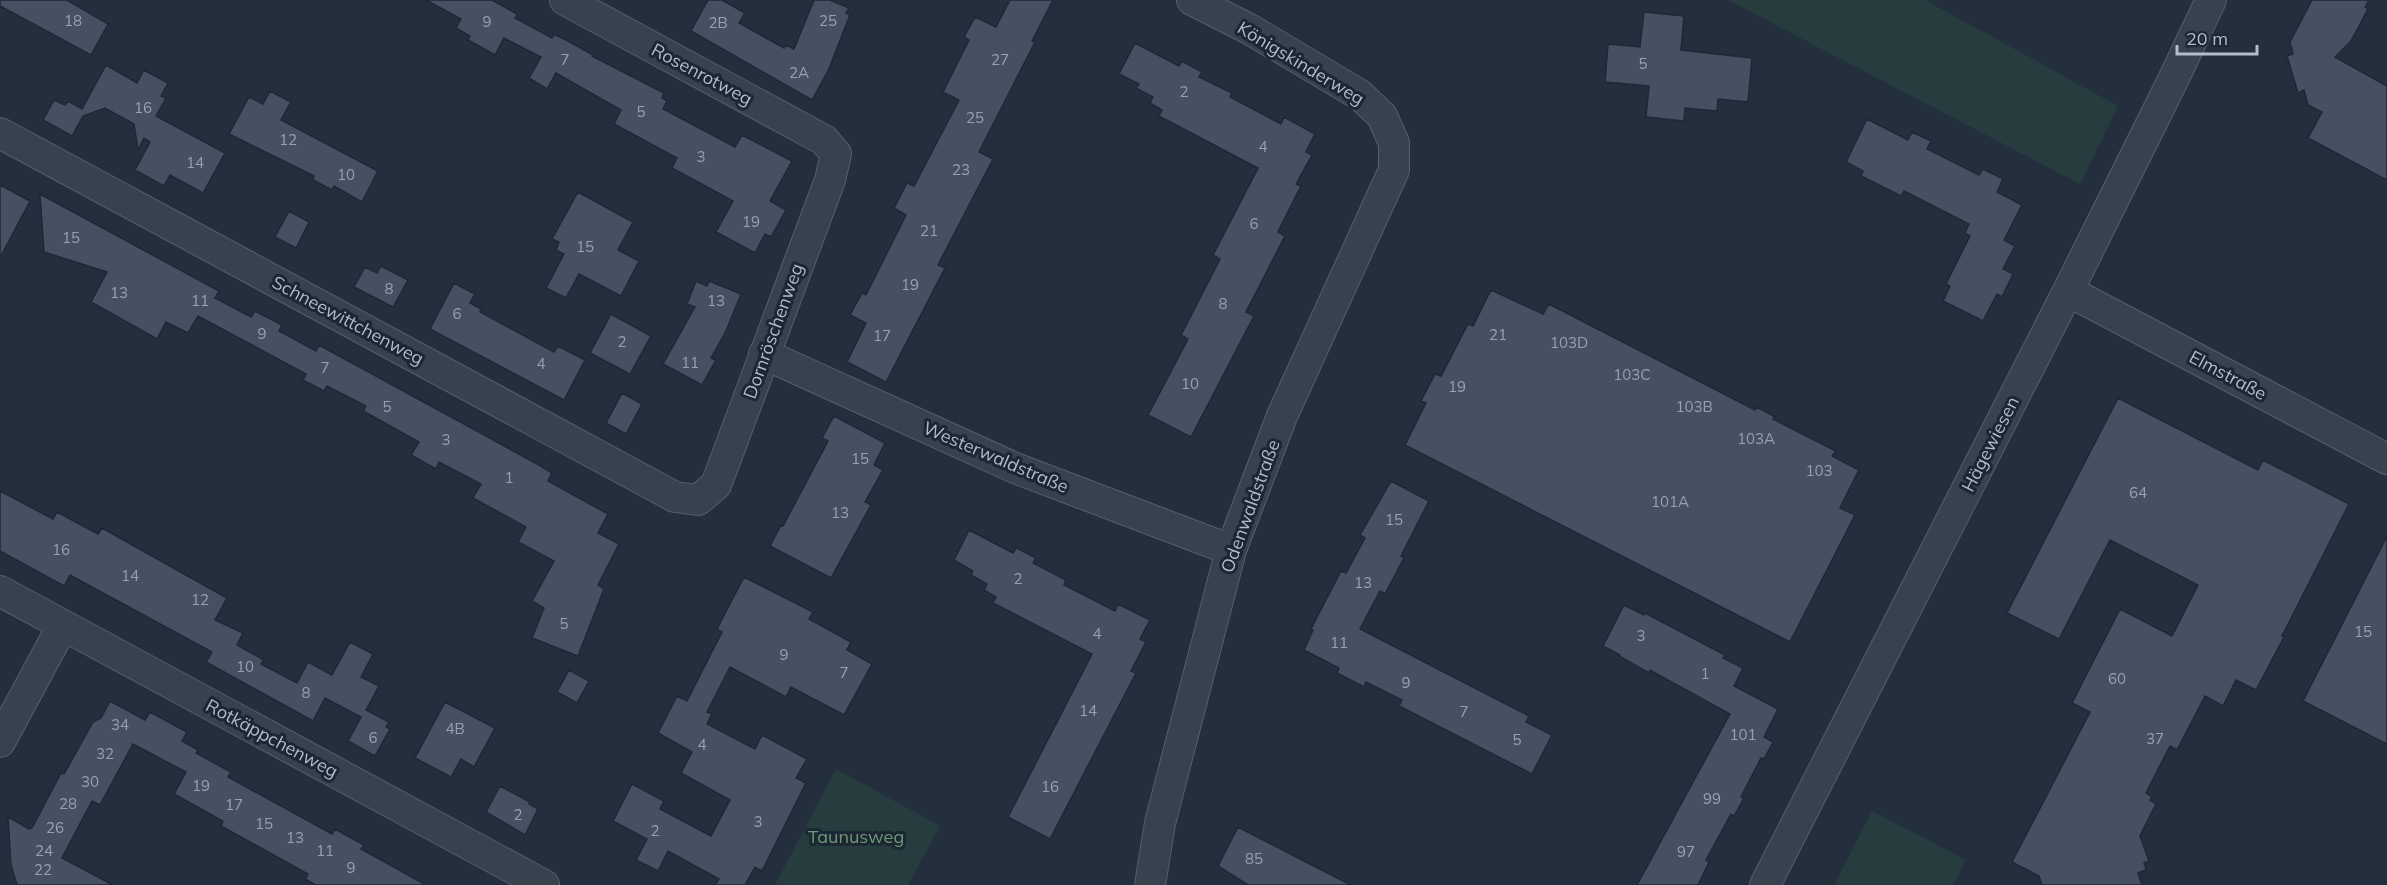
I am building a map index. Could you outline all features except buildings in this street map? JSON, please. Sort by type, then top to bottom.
[{"type":"street","name":"Rosenrotweg","points":[[565,0],[824,140],[836,154]]},
{"type":"street","name":"Königskinderweg","points":[[1192,0],[1251,30],[1360,95],[1382,116],[1394,143]]},
{"type":"street","name":"Hägewiesen","points":[[1765,885],[2068,291],[2211,0]]},
{"type":"street","name":"Schneewittchenweg","points":[[0,133],[675,497],[698,500]]},
{"type":"street","name":"Odenwaldstraße","points":[[1150,885],[1160,823],[1231,550],[1282,416],[1385,193],[1394,170],[1394,143]]},
{"type":"street","name":"Dornröschenweg","points":[[698,500],[716,485],[830,180],[836,154]]},
{"type":"street","name":"Elmstraße","points":[[2068,291],[2387,459]]},
{"type":"street","name":"Westerwaldstraße","points":[[764,354],[1015,468],[1231,550]]},
{"type":"street","name":"Rotkäppchenweg","points":[[0,591],[544,885]]},
{"type":"street","points":[[0,742],[63,625]]},
{"type":"green space","points":[[1728,0],[1925,0],[2118,106],[2080,184]]},
{"type":"green space","name":"Taunusweg","points":[[836,769],[940,826],[908,885],[775,885]]},
{"type":"green space","points":[[1872,811],[1966,860],[1953,885],[1834,885]]}]
